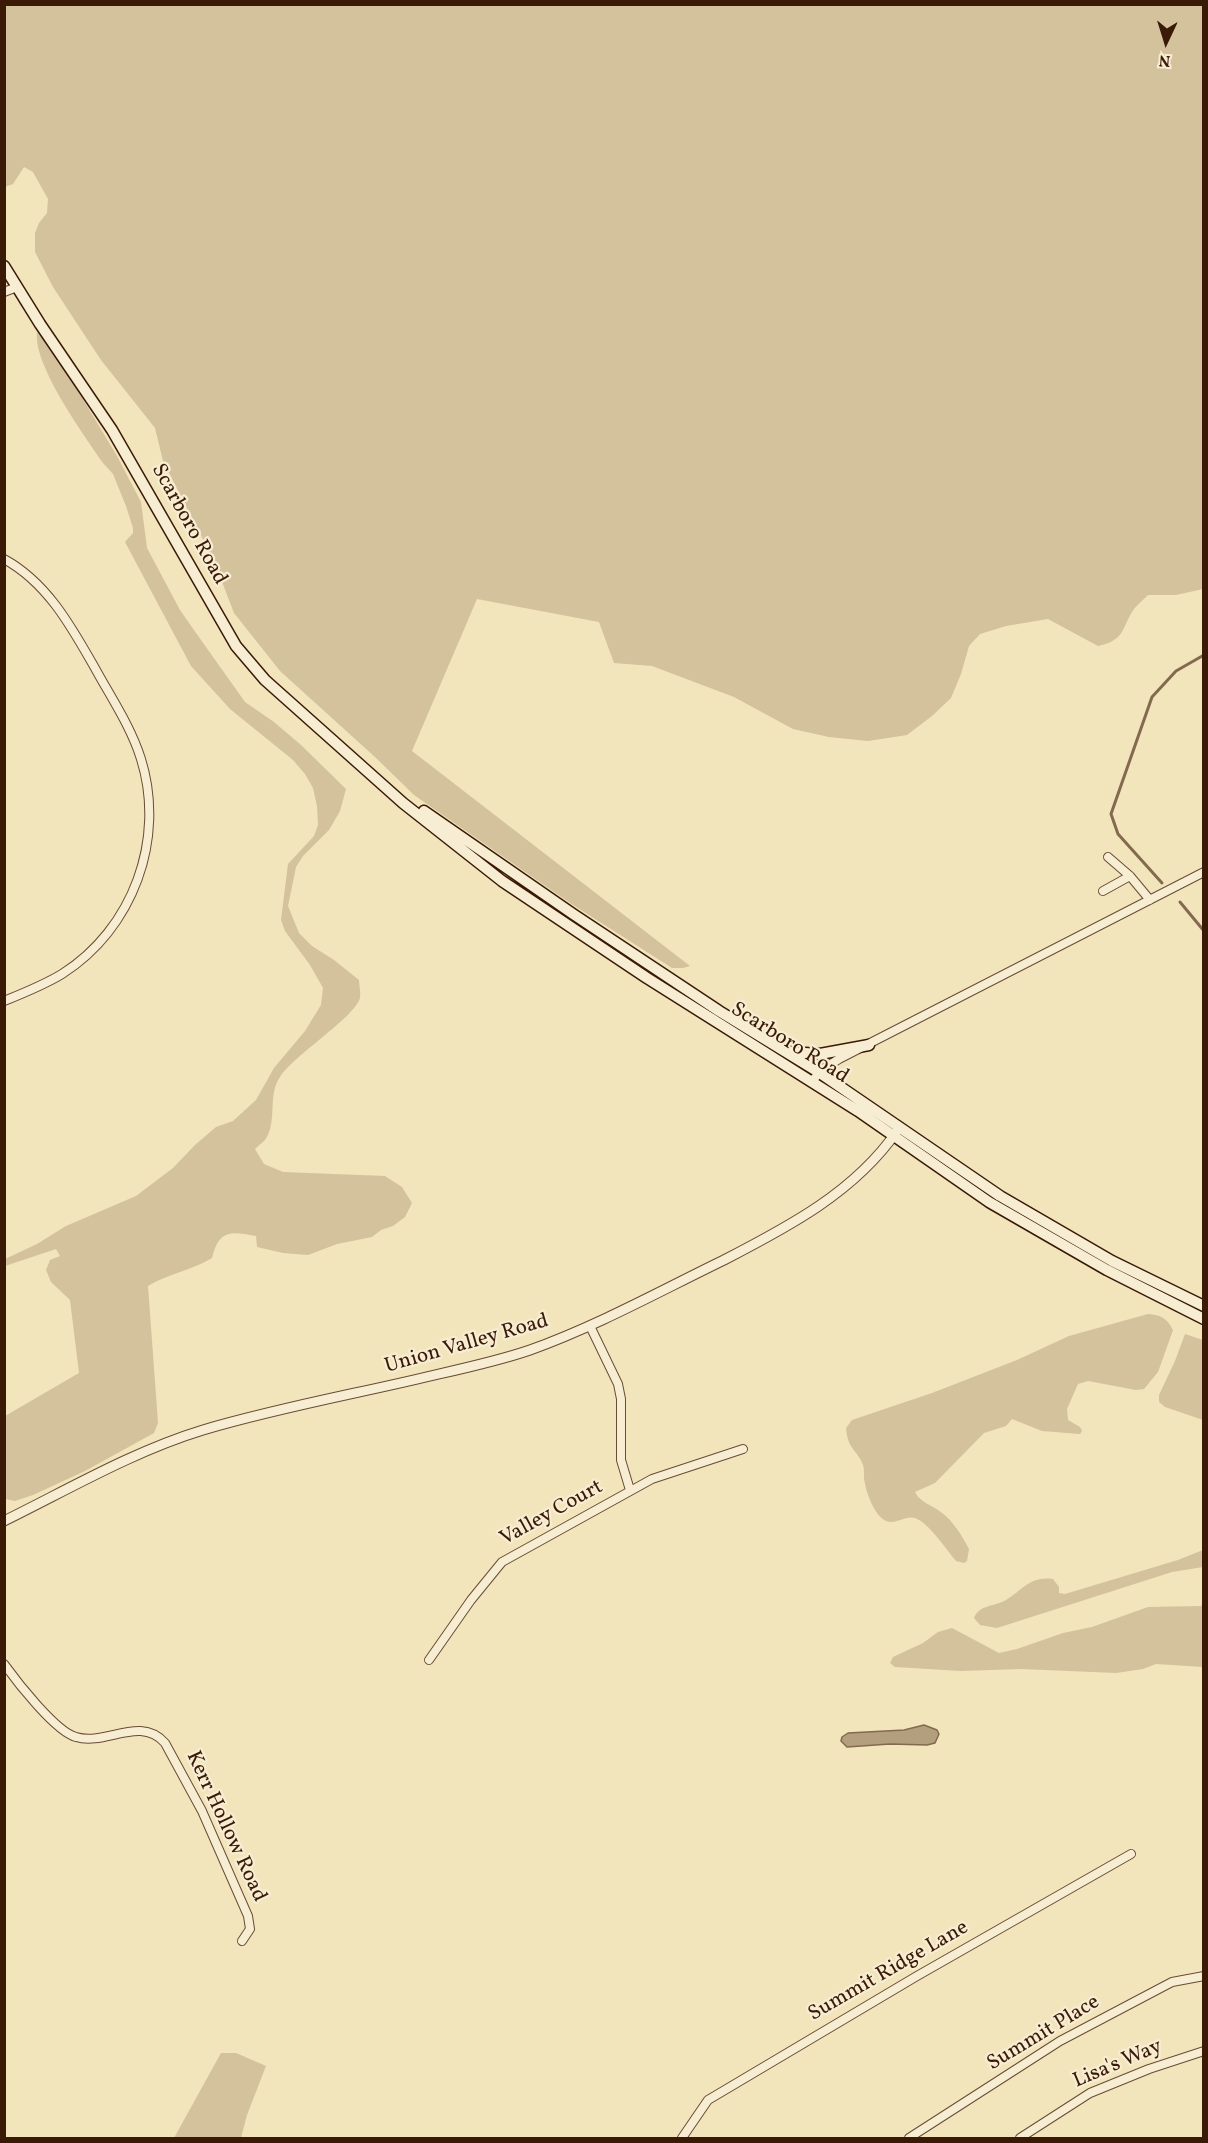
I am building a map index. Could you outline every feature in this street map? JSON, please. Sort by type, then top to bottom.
[{"type":"main road","name":"Scarboro Road","points":[[5,267],[112,430],[236,646],[265,680],[404,803],[502,881],[647,978],[812,1082],[1051,1227],[1112,1261],[1203,1306]]},
{"type":"main road","name":"Scarboro Road","points":[[373,774],[564,908],[719,1011],[820,1073],[989,1202],[1046,1237],[1203,1319]]},
{"type":"main road","points":[[786,1052],[820,1054],[869,1045]]},
{"type":"street","points":[[4,292],[16,286]]},
{"type":"street","points":[[4,559],[16,565],[44,590],[84,649],[132,734],[148,786],[150,809],[149,831],[140,873],[125,907],[110,930],[91,951],[63,973],[4,1001]]},
{"type":"street","points":[[1108,857],[1130,876],[1150,900]]},
{"type":"street","points":[[812,1082],[839,1059],[1203,872]]},
{"type":"street","points":[[1103,891],[1130,876]]},
{"type":"street","name":"Union Valley Road","points":[[4,1521],[140,1455],[202,1431],[276,1411],[475,1366],[529,1350],[590,1326],[753,1245],[814,1210],[837,1194],[883,1149],[896,1131]]},
{"type":"street","points":[[590,1326],[618,1384],[621,1399],[621,1460],[630,1490]]},
{"type":"street","name":"Valley Court","points":[[429,1660],[471,1600],[502,1562],[652,1479],[743,1449]]},
{"type":"street","name":"Kerr Hollow Road","points":[[4,1664],[60,1728],[75,1737],[92,1739],[132,1731],[147,1731],[160,1737],[202,1811],[248,1916],[250,1929],[242,1941]]},
{"type":"street","name":"Summit Ridge Lane","points":[[682,2139],[708,2100],[927,1970],[1131,1854]]},
{"type":"street","name":"Summit Place","points":[[909,2139],[1060,2041],[1172,1982],[1203,1976]]},
{"type":"street","name":"Lisa's Way","points":[[1020,2139],[1090,2093],[1149,2069],[1203,2051]]},
{"type":"shaded area","points":[[4,5],[1203,5],[1203,589],[1176,595],[1148,595],[1134,609],[1118,637],[1098,646],[1048,619],[1006,626],[980,634],[969,646],[951,698],[907,735],[868,741],[829,737],[793,729],[734,697],[652,666],[614,663],[599,622],[477,599],[412,751],[690,966],[672,968],[570,903],[414,795],[280,671],[234,613],[214,561],[163,461],[155,428],[101,360],[53,287],[35,252],[35,233],[47,213],[48,199],[33,172],[24,167],[13,184],[5,187]]},
{"type":"shaded area","points":[[37,332],[54,351],[117,456],[141,502],[147,548],[180,610],[245,702],[301,745],[346,789],[340,811],[329,830],[303,856],[296,867],[288,906],[299,933],[312,946],[359,980],[360,998],[347,1016],[287,1068],[280,1077],[274,1092],[269,1133],[255,1149],[264,1164],[283,1172],[385,1176],[402,1187],[412,1203],[405,1217],[372,1237],[337,1244],[308,1255],[283,1253],[257,1247],[256,1236],[232,1233],[222,1237],[218,1242],[212,1258],[148,1286],[158,1423],[154,1433],[85,1471],[15,1501],[5,1499],[5,1416],[79,1373],[70,1300],[51,1282],[46,1270],[50,1260],[60,1256],[56,1249],[5,1266],[5,1259],[37,1244],[66,1226],[136,1196],[173,1168],[216,1127],[233,1121],[256,1100],[274,1068],[305,1031],[321,1005],[323,988],[310,965],[285,931],[281,920],[288,864],[314,836],[318,825],[313,788],[293,760],[230,709],[191,666],[125,542],[133,533],[133,528],[113,474],[84,435],[51,381],[38,346]]},
{"type":"shaded area","points":[[1148,1314],[1163,1318],[1173,1330],[1158,1372],[1144,1389],[1136,1390],[1088,1381],[1078,1384],[1067,1409],[1068,1420],[1080,1427],[1082,1431],[1080,1434],[1042,1431],[1012,1419],[1006,1426],[984,1433],[935,1483],[915,1492],[920,1499],[946,1517],[961,1534],[969,1549],[967,1561],[964,1563],[956,1561],[931,1531],[915,1518],[910,1517],[892,1522],[882,1519],[877,1513],[864,1481],[863,1465],[847,1436],[846,1428],[852,1420],[932,1393],[1017,1360],[1069,1336]]},
{"type":"shaded area","points":[[1185,1334],[1203,1340],[1203,1420],[1165,1407],[1159,1402],[1159,1395]]},
{"type":"shaded area","points":[[1203,1550],[1203,1567],[1172,1572],[997,1628],[980,1625],[974,1618],[980,1610],[1006,1600],[1038,1579],[1053,1579],[1059,1587],[1059,1593],[1065,1594],[1178,1560]]},
{"type":"shaded area","points":[[1203,1603],[1203,1667],[1156,1664],[1143,1669],[1116,1673],[1021,1669],[961,1671],[895,1667],[890,1663],[893,1657],[923,1643],[938,1632],[952,1628],[999,1653],[1063,1633],[1092,1627],[1148,1607],[1201,1606]]},
{"type":"shaded area","points":[[924,1725],[937,1730],[939,1734],[935,1743],[847,1747],[841,1741],[842,1737],[848,1733],[904,1730]]},
{"type":"shaded area","points":[[221,2053],[236,2053],[266,2066],[247,2115],[241,2138],[174,2138]]},
{"type":"waterway","points":[[1162,883],[1118,834],[1111,814],[1152,697],[1176,671],[1204,655]]},
{"type":"waterway","points":[[1180,902],[1204,931]]}]
